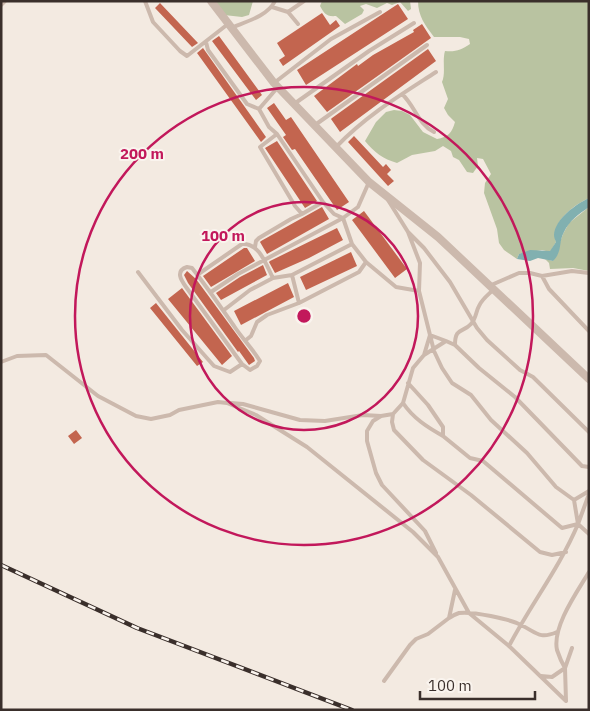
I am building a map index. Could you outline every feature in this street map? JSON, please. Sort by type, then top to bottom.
[{"type":"street","points":[[211,1],[276,85],[369,182],[438,237],[490,288],[589,379]]},
{"type":"lane","points":[[1,5],[5,1]]},
{"type":"lane","points":[[145,1],[153,22],[187,56],[229,26],[252,19],[272,7],[275,1]]},
{"type":"lane","points":[[288,12],[304,1]]},
{"type":"lane","points":[[272,7],[288,12],[298,24]]},
{"type":"lane","points":[[259,110],[276,85],[331,40],[380,12]]},
{"type":"lane","points":[[294,104],[369,51],[414,23]]},
{"type":"lane","points":[[206,42],[208,50],[247,104],[259,110],[323,202],[334,214],[343,218],[352,244],[366,262],[396,287],[419,291]]},
{"type":"lane","points":[[314,125],[427,45]]},
{"type":"lane","points":[[336,147],[356,126],[381,107],[436,72]]},
{"type":"lane","points":[[402,94],[425,127],[434,132]]},
{"type":"lane","points":[[277,134],[260,147],[295,206],[302,214]]},
{"type":"lane","points":[[211,292],[238,274],[343,218],[358,207],[369,182]]},
{"type":"lane","points":[[387,198],[408,232],[420,263],[419,291],[434,350],[442,368],[452,384],[471,395],[491,420],[527,453],[556,487],[574,500],[578,524],[589,534]]},
{"type":"lane","points":[[255,247],[256,241],[259,238],[323,202]]},
{"type":"lane","points":[[408,232],[424,248],[450,282],[477,328],[487,340],[520,370],[532,376],[589,432]]},
{"type":"lane","points":[[198,275],[242,244],[248,244],[255,247],[264,260],[272,278]]},
{"type":"lane","points":[[224,310],[250,290],[272,278],[292,275],[352,244]]},
{"type":"lane","points":[[246,340],[251,336],[257,322],[359,272],[366,262]]},
{"type":"lane","points":[[187,266],[192,268],[211,292],[260,361],[257,366],[250,370],[242,364],[180,278],[182,268],[187,266]]},
{"type":"lane","points":[[455,344],[455,337],[460,330],[470,326],[478,306],[490,288],[519,274],[542,276],[572,271],[589,273]]},
{"type":"lane","points":[[138,272],[182,330],[214,366],[230,372],[242,364]]},
{"type":"lane","points":[[292,275],[299,303]]},
{"type":"lane","points":[[542,276],[549,289],[589,331]]},
{"type":"lane","points":[[430,335],[455,344],[479,368],[515,398],[582,466],[589,467]]},
{"type":"lane","points":[[424,355],[430,335]]},
{"type":"lane","points":[[446,341],[424,355],[413,368],[403,403],[393,414],[394,430],[423,460],[470,495],[540,552],[552,555],[566,552]]},
{"type":"lane","points":[[1,362],[17,356],[46,355],[98,396],[136,416],[151,419],[170,415],[179,410],[218,402],[243,404],[300,420],[325,421],[363,415],[381,416],[393,414]]},
{"type":"lane","points":[[408,383],[428,405],[443,427],[442,436]]},
{"type":"lane","points":[[227,403],[256,415],[307,446],[413,532],[438,557]]},
{"type":"lane","points":[[403,403],[409,412],[470,458],[483,461],[562,528],[578,524]]},
{"type":"lane","points":[[381,416],[373,421],[367,431],[367,441],[376,473],[382,484],[425,531],[469,613],[509,646],[566,701],[565,668],[572,648]]},
{"type":"lane","points":[[574,500],[589,493]]},
{"type":"lane","points":[[509,646],[520,624],[566,552],[589,493]]},
{"type":"lane","points":[[565,668],[557,649],[557,632],[576,592],[589,572]]},
{"type":"lane","points":[[449,618],[456,590]]},
{"type":"lane","points":[[384,682],[416,639],[428,634],[458,613],[483,615],[520,624],[539,636],[550,636],[557,632]]},
{"type":"lane","points":[[540,676],[552,677],[565,668]]},
{"type":"green space","points":[[215,1],[253,1],[249,15],[242,17],[224,15]]},
{"type":"green space","points":[[322,1],[410,1],[411,9],[408,11],[400,2],[392,5],[387,3],[377,8],[366,4],[360,6],[364,10],[362,14],[345,24],[336,16],[324,13],[320,6]]},
{"type":"green space","points":[[418,1],[589,1],[589,198],[576,205],[564,215],[557,228],[556,242],[550,252],[542,250],[519,254],[517,259],[504,250],[499,243],[497,229],[484,193],[485,183],[491,174],[483,159],[477,158],[478,166],[473,173],[467,172],[459,160],[453,157],[451,151],[443,146],[435,151],[412,155],[397,163],[379,155],[365,141],[376,122],[386,112],[394,110],[410,115],[423,132],[437,139],[449,134],[454,126],[455,122],[444,108],[448,99],[442,82],[444,55],[445,51],[455,51],[467,46],[470,44],[469,39],[434,37],[421,16]]},
{"type":"green space","points":[[589,207],[589,271],[573,268],[550,269],[549,263],[545,259],[553,261],[569,223]]},
{"type":"water","points":[[589,198],[589,207],[566,228],[558,254],[553,261],[538,258],[530,261],[517,259],[519,254],[530,250],[550,251],[556,242],[554,236],[558,223],[572,208]]},
{"type":"building","points":[[160,3],[198,43],[192,47],[155,8]]},
{"type":"building","points":[[398,4],[408,19],[306,85],[297,70]]},
{"type":"building","points":[[322,13],[330,25],[336,20],[340,26],[283,66],[279,60],[285,56],[277,43]]},
{"type":"building","points":[[422,24],[431,38],[327,112],[314,96],[357,64],[358,66],[373,55],[414,32],[413,30]]},
{"type":"building","points":[[219,36],[262,95],[256,100],[212,41]]},
{"type":"building","points":[[203,48],[266,137],[261,142],[197,53]]},
{"type":"building","points":[[428,49],[436,61],[340,132],[332,118]]},
{"type":"building","points":[[274,103],[286,120],[291,117],[349,202],[337,210],[295,149],[292,150],[283,137],[286,135],[267,108]]},
{"type":"building","points":[[354,136],[383,167],[386,164],[391,170],[387,174],[394,181],[388,186],[348,142]]},
{"type":"building","points":[[277,141],[317,201],[305,208],[265,148]]},
{"type":"building","points":[[322,207],[329,219],[267,254],[261,241]]},
{"type":"building","points":[[364,211],[407,269],[395,278],[352,220]]},
{"type":"building","points":[[337,228],[343,240],[275,273],[270,261]]},
{"type":"building","points":[[244,248],[247,248],[255,261],[211,287],[203,276]]},
{"type":"building","points":[[351,252],[357,266],[306,290],[300,277]]},
{"type":"building","points":[[263,265],[267,275],[221,300],[216,293],[240,277]]},
{"type":"building","points":[[187,271],[196,279],[255,361],[249,365],[238,352],[188,283],[184,275]]},
{"type":"building","points":[[288,283],[294,297],[241,325],[234,311]]},
{"type":"building","points":[[182,288],[232,356],[222,365],[168,299]]},
{"type":"building","points":[[156,303],[203,362],[197,366],[150,308]]},
{"type":"building","points":[[76,430],[82,438],[74,444],[68,436]]},
{"type":"railway","points":[[1,565],[137,628],[352,710]]}]
